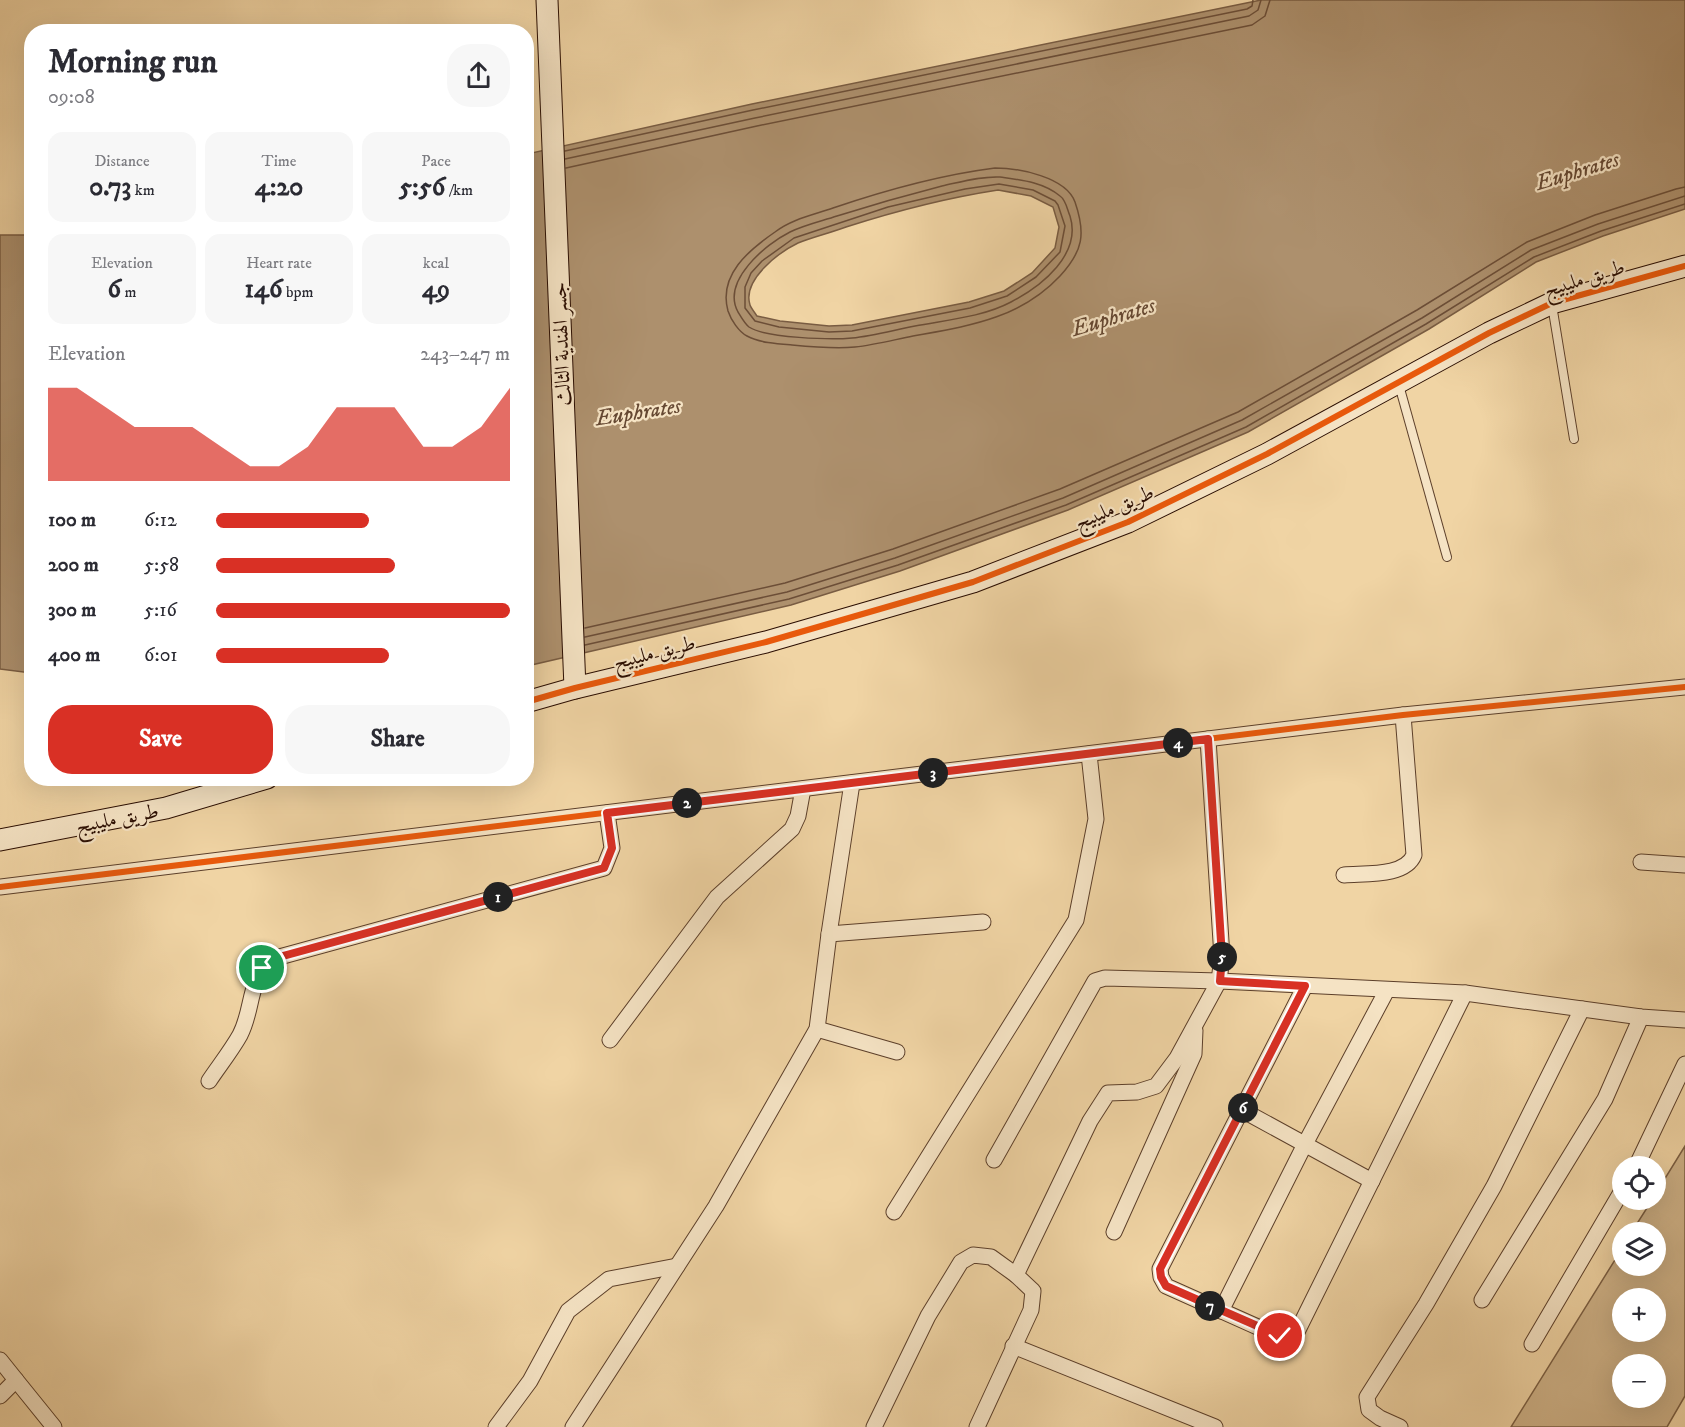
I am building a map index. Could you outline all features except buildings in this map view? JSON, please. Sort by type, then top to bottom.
[{"type":"street","name":"جسر الهندية الثالث","points":[[547,0],[575,688]]},
{"type":"street","name":"طريق مليبيج","points":[[534,700],[766,642],[973,582],[1128,522],[1267,454],[1489,333],[1551,303],[1685,266]]},
{"type":"street","points":[[0,887],[1403,715],[1685,687]]},
{"type":"street","points":[[1344,875],[1398,870],[1411,863],[1414,855],[1403,715]]},
{"type":"street","points":[[1016,1275],[1090,1121],[1108,1093],[1137,1092],[1156,1086],[1177,1058],[1220,981],[1222,957],[1208,739]]},
{"type":"street","points":[[894,1212],[1076,920],[1096,819],[1089,754]]},
{"type":"street","points":[[573,1427],[716,1206],[817,1029],[852,783]]},
{"type":"street","name":"طريق مليبيج","points":[[0,840],[166,808],[240,786]]},
{"type":"street","points":[[610,1040],[717,897],[792,828],[798,816],[802,789]]},
{"type":"street","points":[[209,1081],[241,1033],[255,980],[262,968],[272,959],[604,868],[612,848],[607,813]]},
{"type":"street","points":[[1641,862],[1685,865]]},
{"type":"street","points":[[829,934],[983,922]]},
{"type":"street","points":[[994,1160],[1095,981],[1112,977],[1465,993],[1582,1010],[1685,1020]]},
{"type":"street","points":[[1305,986],[1160,1269],[1166,1286],[1289,1339],[1296,1334],[1465,993]]},
{"type":"street","points":[[1221,1311],[1305,1144],[1387,990]]},
{"type":"street","points":[[1400,1427],[1369,1410],[1367,1397],[1426,1304],[1494,1186],[1582,1010]]},
{"type":"street","points":[[1482,1300],[1605,1099],[1641,1017]]},
{"type":"street","points":[[1114,1232],[1194,1054],[1195,1027]]},
{"type":"street","points":[[817,1029],[897,1052]]},
{"type":"street","points":[[1641,1156],[1685,1064]]},
{"type":"street","points":[[1242,1110],[1372,1181]]},
{"type":"street","points":[[1532,1344],[1612,1208]]},
{"type":"street","points":[[874,1427],[928,1316],[961,1262],[973,1255],[991,1257],[1016,1275],[1033,1292],[1031,1310],[977,1427]]},
{"type":"street","points":[[496,1427],[530,1381],[568,1311],[609,1279],[677,1266]]},
{"type":"street","points":[[1013,1346],[1215,1427]]},
{"type":"street","points":[[0,1360],[51,1426]]},
{"type":"street","points":[[0,1396],[16,1380]]},
{"type":"lane","points":[[1551,303],[1574,438]]},
{"type":"lane","points":[[1399,383],[1447,557]]},
{"type":"shaded area","points":[[1685,1146],[1685,1396],[1667,1427],[1511,1427],[1612,1265],[1612,1276],[1666,1276],[1666,1222],[1638,1222],[1646,1210],[1666,1210],[1666,1177]]},
{"type":"water","name":"Euphrates","points":[[1261,0],[1685,0],[1685,209],[1603,236],[1536,262],[1429,329],[1248,432],[1068,510],[900,571],[791,605],[534,664],[534,152],[752,104]],"holes":[[[998,190],[1031,196],[1053,207],[1059,227],[1055,248],[1032,273],[1004,291],[969,302],[852,325],[829,326],[780,321],[757,316],[750,305],[751,286],[772,260],[798,243],[846,227],[921,206]]]},
{"type":"water","points":[[0,235],[24,235],[24,672],[0,669]]},
{"type":"cycle path","points":[[534,700],[766,642],[973,582],[1128,522],[1267,454],[1489,333],[1552,303],[1685,266]]},
{"type":"cycle path","points":[[0,887],[1403,715],[1685,687]]},
{"type":"route","points":[[262,968],[272,959],[604,868],[612,848],[607,813],[1208,739],[1222,957],[1220,981],[1305,986],[1160,1269],[1166,1286],[1280,1336]]}]
